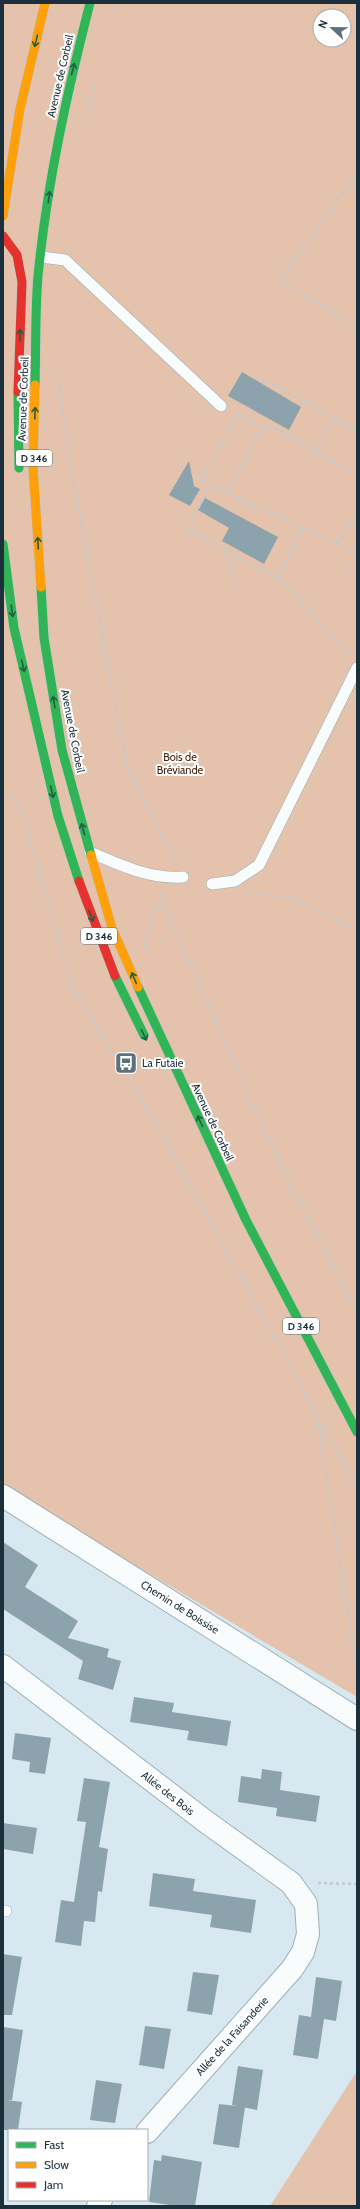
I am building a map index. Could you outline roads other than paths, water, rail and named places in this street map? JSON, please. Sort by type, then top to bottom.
[{"type":"main road","points":[[3,216],[5,178],[19,109],[45,3]]},
{"type":"main road","name":"Avenue de Corbeil","points":[[90,3],[64,102],[38,277],[33,467],[44,638],[62,750],[112,928],[246,1220],[357,1432]]},
{"type":"main road","points":[[31,240],[45,225]]},
{"type":"main road","points":[[3,236],[19,252],[22,282],[18,388],[20,476]]},
{"type":"main road","points":[[8,261],[19,252]]},
{"type":"main road","name":"D 346","points":[[3,544],[14,628],[58,816],[87,906],[110,965],[147,1042]]},
{"type":"main road","points":[[29,546],[44,638]]},
{"type":"main road","name":"D 346","points":[[191,1124],[246,1220]]},
{"type":"street","name":"Chemin de Boissise","points":[[3,1496],[357,1719]]},
{"type":"street","name":"Allée des Bois","points":[[3,1666],[204,1821],[291,1883],[306,1904],[308,1934]]},
{"type":"street","name":"Allée de la Faisanderie","points":[[148,2131],[292,1968],[303,1952],[308,1934]]},
{"type":"lane","points":[[41,257],[65,260],[221,406]]},
{"type":"lane","points":[[212,884],[235,881],[258,865],[357,668]]},
{"type":"lane","points":[[90,851],[124,867],[147,874],[167,878],[183,877]]},
{"type":"place","name":"La Futaie","points":[[126,1063]]},
{"type":"park label","name":"Bois de Bréviande","points":[[180,763]]}]
